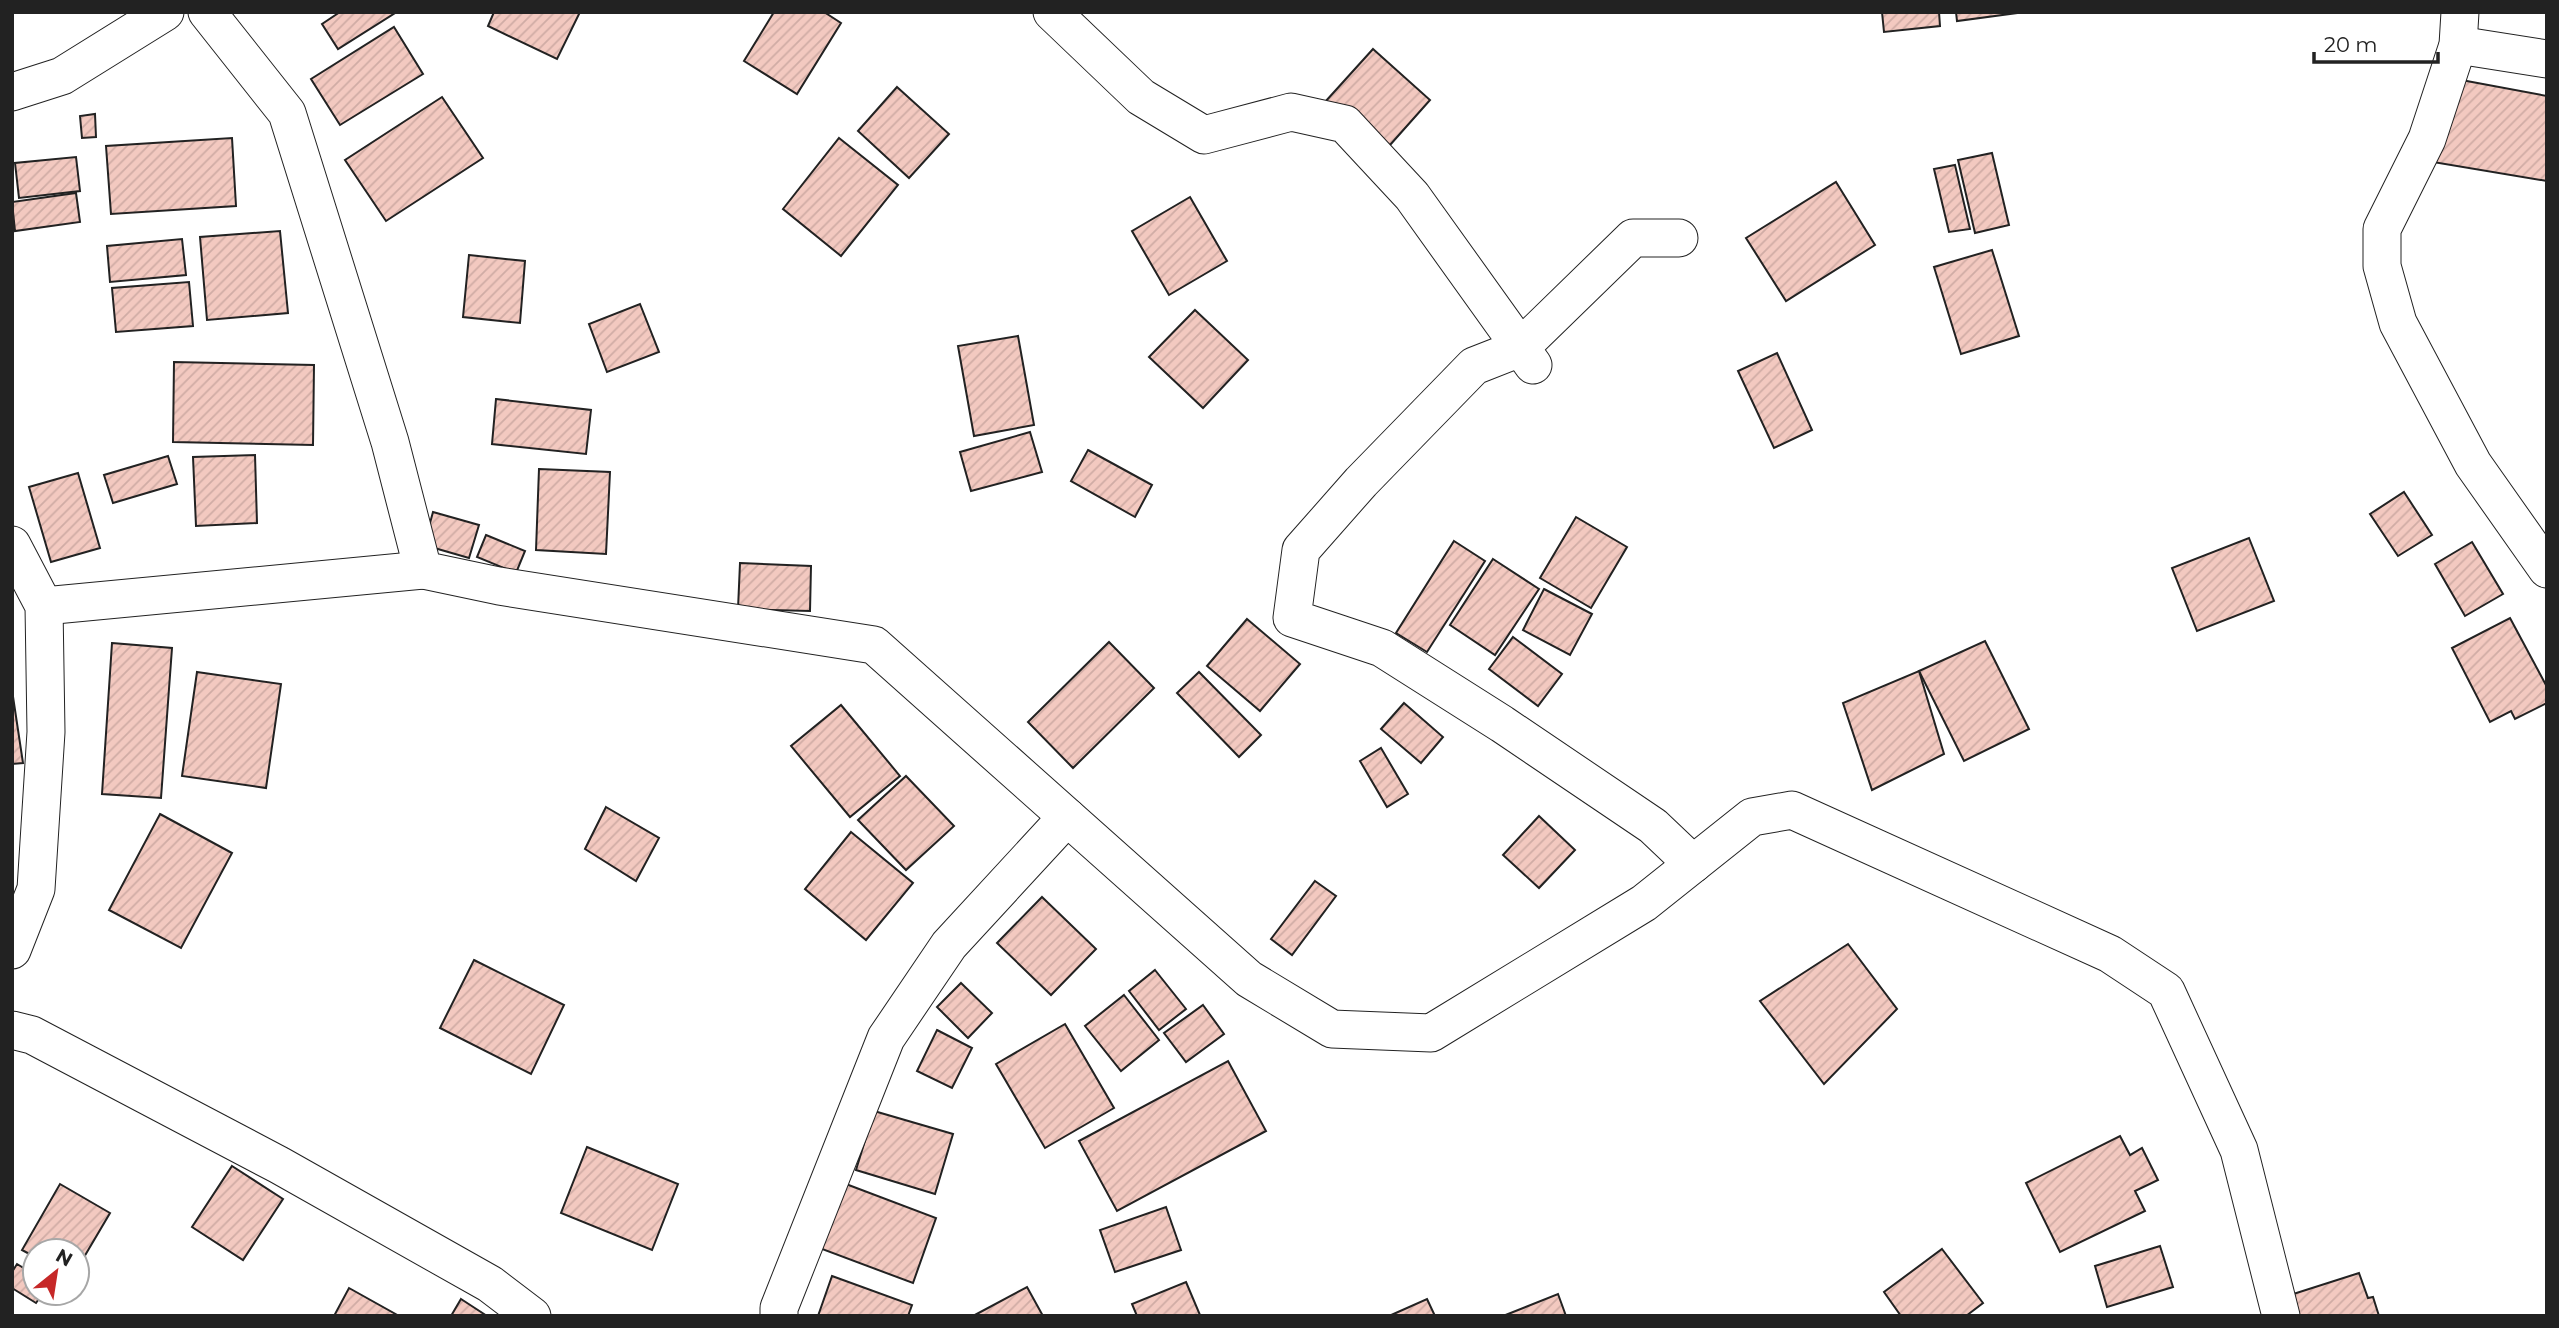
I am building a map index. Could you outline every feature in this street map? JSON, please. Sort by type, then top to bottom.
[{"type":"street","points":[[12,92],[62,76],[165,12]]},
{"type":"street","points":[[206,12],[287,113],[390,442],[423,570]]},
{"type":"street","points":[[1052,12],[1141,97],[1204,135],[1290,112],[1346,124],[1412,196],[1526,356]]},
{"type":"street","points":[[2547,59],[2459,29],[2427,139],[2382,229],[2382,266],[2398,323],[2473,464],[2547,569]]},
{"type":"street","points":[[1679,238],[1633,237],[1526,356],[1474,366],[1361,482],[1301,550],[1292,618],[1382,648],[1502,724],[1653,826],[1693,864]]},
{"type":"street","points":[[12,545],[44,606],[46,732],[36,889],[12,950]]},
{"type":"street","points":[[44,606],[423,570],[512,589],[874,645],[1249,979],[1332,1029],[1431,1033],[1644,903],[1752,817],[1792,810],[2110,954],[2166,991],[2239,1150],[2281,1316]]},
{"type":"street","points":[[779,1316],[779,1308],[886,1038],[949,945],[1068,817]]},
{"type":"street","points":[[12,1030],[32,1035],[279,1166],[490,1284],[532,1316]]},
{"type":"building","points":[[340,12],[395,13],[338,49],[322,24]]},
{"type":"building","points":[[494,12],[580,12],[557,59],[488,26]]},
{"type":"building","points":[[774,12],[824,12],[841,23],[797,94],[744,61]]},
{"type":"building","points":[[1882,12],[1939,12],[1940,26],[1884,32]]},
{"type":"building","points":[[1956,12],[2025,12],[1957,21]]},
{"type":"building","points":[[394,27],[423,74],[340,125],[311,79]]},
{"type":"building","points":[[1373,49],[1430,100],[1382,154],[1325,102]]},
{"type":"building","points":[[2456,79],[2547,96],[2547,181],[2427,161]]},
{"type":"building","points":[[897,87],[949,134],[909,178],[858,131]]},
{"type":"building","points":[[442,97],[483,158],[386,221],[345,160]]},
{"type":"building","points":[[95,114],[96,137],[82,138],[80,116]]},
{"type":"building","points":[[232,138],[236,206],[111,214],[106,146]]},
{"type":"building","points":[[839,138],[898,185],[841,256],[783,209]]},
{"type":"building","points":[[1992,153],[2009,225],[1975,233],[1958,160]]},
{"type":"building","points":[[76,157],[80,191],[19,198],[15,163]]},
{"type":"building","points":[[1955,165],[1970,229],[1949,232],[1934,169]]},
{"type":"building","points":[[1836,182],[1875,245],[1786,301],[1746,238]]},
{"type":"building","points":[[76,193],[80,222],[15,231],[12,202]]},
{"type":"building","points":[[1190,197],[1227,261],[1169,295],[1132,231]]},
{"type":"building","points":[[280,231],[288,313],[207,320],[200,237]]},
{"type":"building","points":[[182,239],[186,275],[110,282],[107,246]]},
{"type":"building","points":[[1992,250],[2019,336],[1961,354],[1934,267]]},
{"type":"building","points":[[469,255],[525,261],[520,323],[463,317]]},
{"type":"building","points":[[189,282],[193,326],[116,332],[112,288]]},
{"type":"building","points":[[640,304],[659,352],[607,372],[589,324]]},
{"type":"building","points":[[1195,310],[1248,360],[1203,408],[1149,357]]},
{"type":"building","points":[[1018,336],[1034,425],[974,436],[958,346]]},
{"type":"building","points":[[1777,353],[1812,430],[1774,448],[1738,371]]},
{"type":"building","points":[[174,362],[314,365],[313,445],[173,442]]},
{"type":"building","points":[[496,399],[591,410],[586,454],[492,444]]},
{"type":"building","points":[[1030,432],[1042,472],[971,491],[960,452]]},
{"type":"building","points":[[1088,450],[1152,485],[1135,517],[1071,481]]},
{"type":"building","points":[[255,455],[257,523],[196,526],[193,457]]},
{"type":"building","points":[[168,456],[177,484],[113,503],[104,475]]},
{"type":"building","points":[[539,469],[610,472],[606,554],[536,550]]},
{"type":"building","points":[[78,473],[100,548],[51,562],[29,487]]},
{"type":"building","points":[[2404,492],[2432,535],[2398,556],[2370,514]]},
{"type":"building","points":[[433,512],[479,525],[469,558],[424,545]]},
{"type":"building","points":[[1576,517],[1627,547],[1591,608],[1540,578]]},
{"type":"building","points":[[486,535],[525,551],[516,573],[477,557]]},
{"type":"building","points":[[2249,538],[2274,601],[2197,631],[2172,568]]},
{"type":"building","points":[[1454,541],[1485,561],[1427,652],[1396,633]]},
{"type":"building","points":[[2472,542],[2503,594],[2465,616],[2435,564]]},
{"type":"building","points":[[1493,559],[1539,589],[1495,655],[1450,625]]},
{"type":"building","points":[[740,563],[811,566],[810,611],[738,609]]},
{"type":"building","points":[[1544,589],[1592,614],[1570,655],[1523,630]]},
{"type":"building","points":[[2510,618],[2547,687],[2547,703],[2515,719],[2511,711],[2490,722],[2452,648]]},
{"type":"building","points":[[1247,619],[1300,664],[1260,711],[1207,666]]},
{"type":"building","points":[[1513,637],[1562,674],[1538,706],[1489,669]]},
{"type":"building","points":[[1985,641],[2029,729],[1964,761],[1919,671]]},
{"type":"building","points":[[1109,642],[1154,688],[1073,768],[1028,722]]},
{"type":"building","points":[[112,643],[172,648],[161,798],[102,794]]},
{"type":"building","points":[[1919,671],[1944,754],[1872,790],[1843,703]]},
{"type":"building","points":[[197,672],[281,684],[266,788],[182,776]]},
{"type":"building","points":[[1199,672],[1261,735],[1239,757],[1177,693]]},
{"type":"building","points":[[12,690],[23,763],[12,764]]},
{"type":"building","points":[[1404,703],[1443,737],[1421,763],[1381,729]]},
{"type":"building","points":[[841,705],[900,776],[850,817],[791,746]]},
{"type":"building","points":[[1381,748],[1408,794],[1387,807],[1360,761]]},
{"type":"building","points":[[906,776],[954,826],[906,870],[858,820]]},
{"type":"building","points":[[606,807],[659,838],[636,881],[585,849]]},
{"type":"building","points":[[160,814],[232,853],[181,948],[109,910]]},
{"type":"building","points":[[1539,816],[1575,850],[1539,888],[1503,855]]},
{"type":"building","points":[[851,832],[913,883],[866,940],[805,889]]},
{"type":"building","points":[[1315,881],[1336,896],[1292,955],[1271,939]]},
{"type":"building","points":[[1042,897],[1096,949],[1051,995],[997,943]]},
{"type":"building","points":[[1848,944],[1897,1009],[1824,1084],[1760,1001]]},
{"type":"building","points":[[474,960],[564,1005],[531,1074],[440,1028]]},
{"type":"building","points":[[1155,970],[1186,1009],[1159,1030],[1129,991]]},
{"type":"building","points":[[961,983],[992,1013],[968,1038],[937,1007]]},
{"type":"building","points":[[1124,995],[1159,1040],[1121,1071],[1085,1026]]},
{"type":"building","points":[[1203,1005],[1224,1034],[1186,1062],[1164,1033]]},
{"type":"building","points":[[1065,1024],[1114,1108],[1045,1148],[996,1064]]},
{"type":"building","points":[[937,1030],[972,1048],[952,1088],[917,1071]]},
{"type":"building","points":[[1228,1061],[1266,1131],[1117,1211],[1079,1141]]},
{"type":"building","points":[[874,1111],[953,1134],[935,1194],[856,1170]]},
{"type":"building","points":[[2120,1136],[2130,1155],[2142,1148],[2158,1180],[2135,1191],[2145,1211],[2060,1252],[2026,1183]]},
{"type":"building","points":[[587,1147],[678,1184],[652,1250],[561,1213]]},
{"type":"building","points":[[232,1166],[283,1199],[243,1260],[192,1227]]},
{"type":"building","points":[[838,1181],[936,1218],[913,1283],[814,1246]]},
{"type":"building","points":[[60,1184],[110,1213],[91,1245],[91,1237],[29,1237]]},
{"type":"building","points":[[1166,1207],[1181,1250],[1115,1272],[1100,1230]]},
{"type":"building","points":[[2160,1246],[2173,1287],[2107,1307],[2095,1266]]},
{"type":"building","points":[[1942,1249],[1983,1303],[1966,1316],[1901,1316],[1884,1292]]},
{"type":"building","points":[[17,1264],[21,1266],[21,1294],[12,1288],[12,1272]]},
{"type":"building","points":[[2359,1273],[2368,1298],[2373,1297],[2379,1316],[2294,1316],[2287,1296]]},
{"type":"building","points":[[832,1276],[912,1305],[908,1316],[818,1316]]},
{"type":"building","points":[[1186,1282],[1200,1315],[1137,1316],[1132,1304]]},
{"type":"building","points":[[1027,1287],[1043,1316],[973,1316]]},
{"type":"building","points":[[349,1288],[399,1316],[334,1316]]},
{"type":"building","points":[[1558,1294],[1566,1316],[1503,1316]]},
{"type":"building","points":[[461,1299],[487,1316],[451,1316]]},
{"type":"building","points":[[1427,1299],[1435,1316],[1389,1316]]}]
